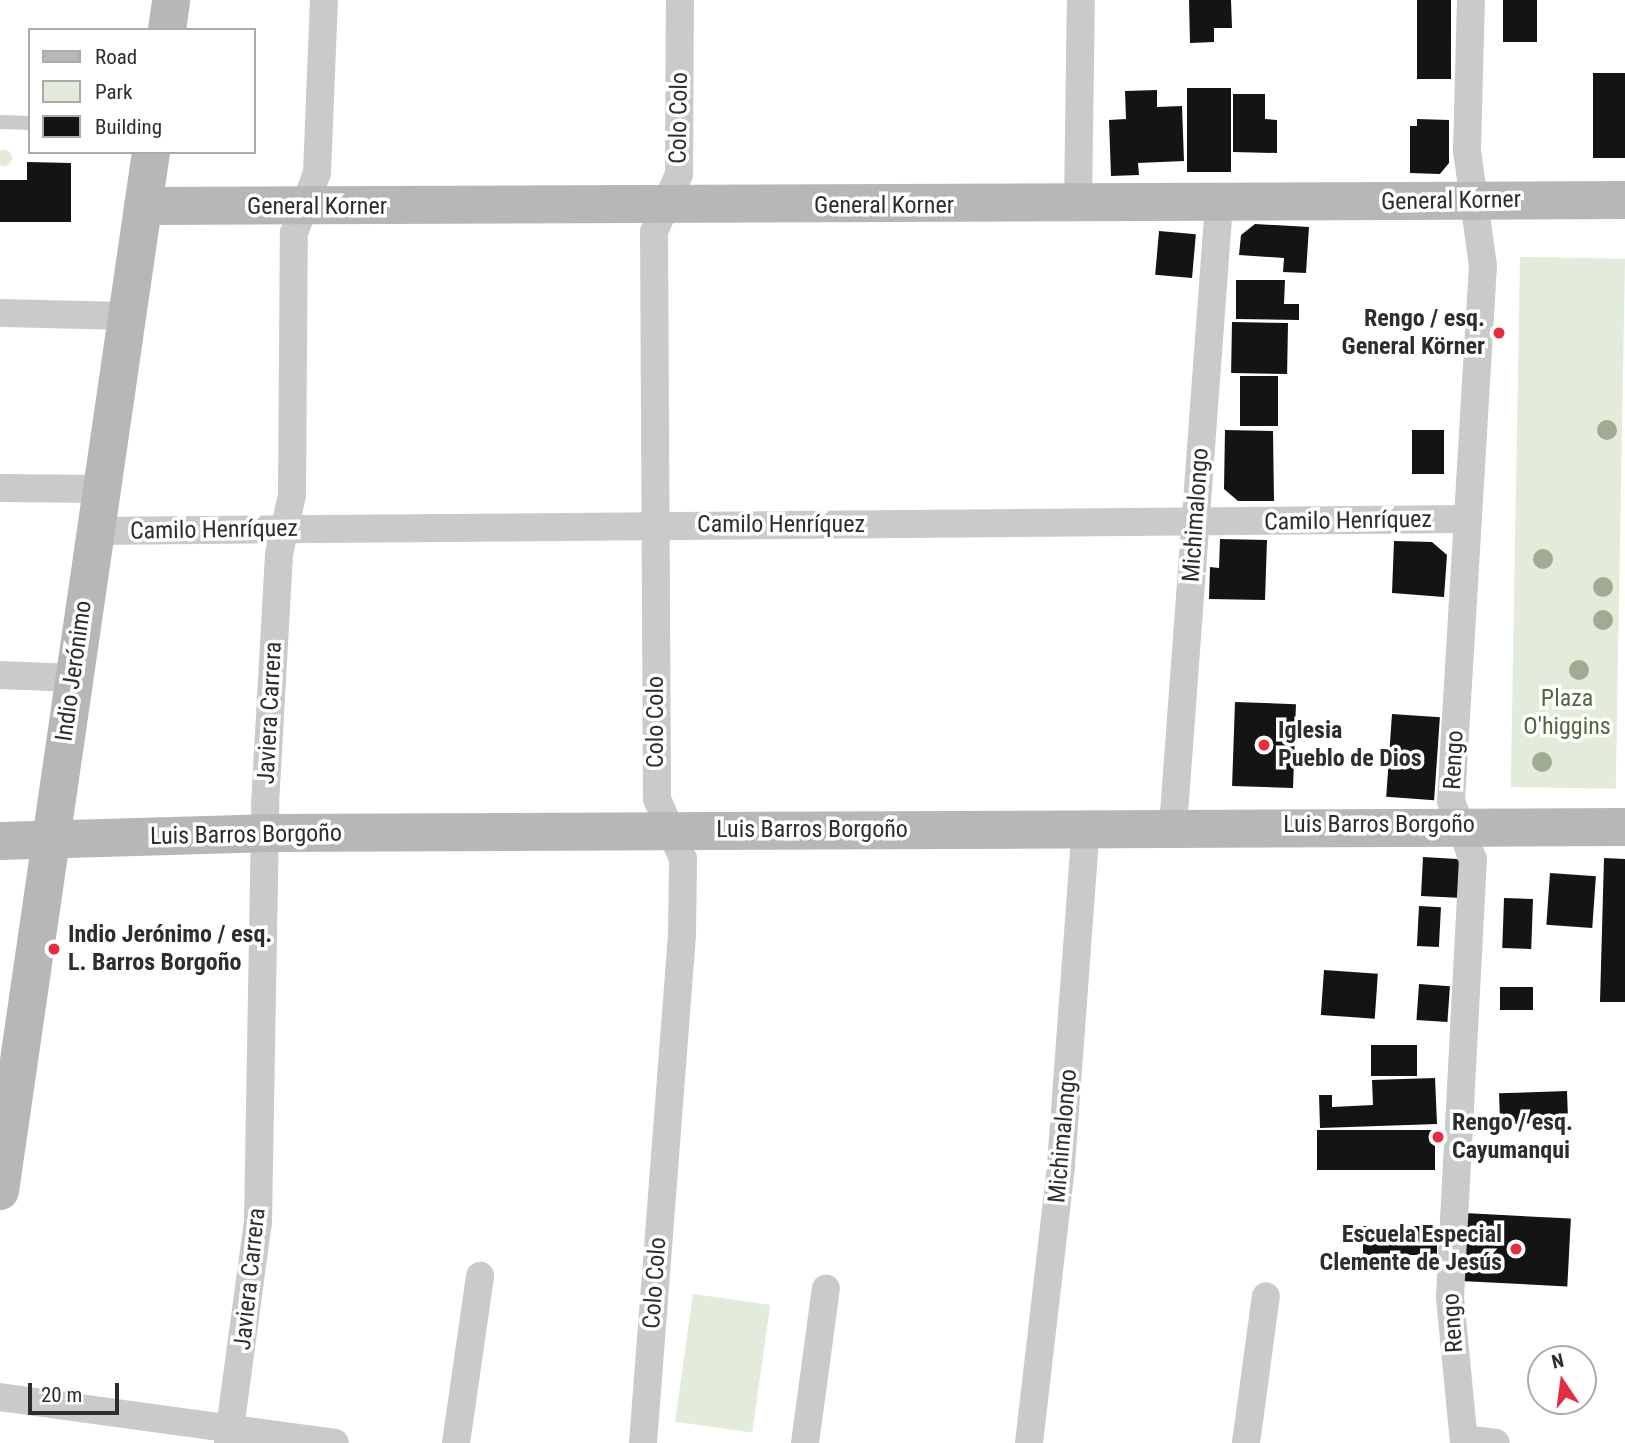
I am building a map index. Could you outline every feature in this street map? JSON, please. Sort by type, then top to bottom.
[{"type":"street","points":[[167,28],[171,0]]},
{"type":"street","name":"Javiera Carrera","points":[[229,1436],[258,1222],[267,833],[284,529],[292,495],[294,233],[317,173],[324,0]]},
{"type":"street","name":"Colo Colo","points":[[643,1443],[682,935],[683,859],[657,799],[654,232],[679,174],[680,0]]},
{"type":"street","points":[[1078,205],[1081,0]]},
{"type":"street","name":"Rengo","points":[[1464,1441],[1450,1297],[1473,860],[1451,801],[1483,266],[1467,150],[1471,0]]},
{"type":"street","name":"Indio Jerónimo","points":[[0,1191],[49,839],[151,154]]},
{"type":"street","name":"General Korner","points":[[143,206],[663,207],[1625,200]]},
{"type":"street","name":"Michimalongo","points":[[1173,827],[1219,204]]},
{"type":"street","points":[[0,313],[127,316]]},
{"type":"street","points":[[0,488],[101,489]]},
{"type":"street","name":"Camilo Henríquez","points":[[94,531],[1468,519]]},
{"type":"street","points":[[0,675],[73,678]]},
{"type":"street","name":"Luis Barros Borgoño","points":[[0,841],[267,833],[1458,823],[1625,827]]},
{"type":"street","name":"Michimalongo","points":[[1029,1443],[1062,1165],[1086,828]]},
{"type":"street","points":[[456,1443],[480,1276]]},
{"type":"street","points":[[805,1443],[827,1288]]},
{"type":"street","points":[[1246,1443],[1266,1296]]},
{"type":"street","points":[[0,1397],[229,1436],[335,1443]]},
{"type":"street","points":[[1464,1441],[1496,1443]]},
{"type":"lane","points":[[0,122],[28,123]]},
{"type":"green space","points":[[7,150],[12,155],[10,164],[-1,165],[-1,151]]},
{"type":"green space","name":"Plaza O'higgins","points":[[1520,257],[1625,259],[1616,789],[1511,787]]},
{"type":"green space","points":[[693,1294],[770,1305],[752,1433],[675,1422]]},
{"type":"building","points":[[1189,0],[1231,0],[1232,28],[1214,28],[1214,42],[1190,43]]},
{"type":"building","points":[[1417,0],[1451,0],[1451,79],[1417,79]]},
{"type":"building","points":[[1503,0],[1537,0],[1537,42],[1503,42]]},
{"type":"building","points":[[1593,73],[1625,73],[1625,158],[1593,158]]},
{"type":"building","points":[[1187,88],[1231,88],[1231,172],[1187,172]]},
{"type":"building","points":[[1157,90],[1157,107],[1182,106],[1184,161],[1138,163],[1139,175],[1111,176],[1109,120],[1126,119],[1125,91]]},
{"type":"building","points":[[1233,94],[1265,94],[1265,119],[1277,120],[1277,153],[1233,152]]},
{"type":"building","points":[[1417,119],[1449,120],[1449,163],[1440,174],[1410,173],[1410,126],[1417,126]]},
{"type":"building","points":[[27,162],[71,163],[71,222],[0,222],[0,180],[27,180]]},
{"type":"building","points":[[1255,224],[1309,227],[1306,273],[1283,272],[1284,258],[1239,255],[1241,235]]},
{"type":"building","points":[[1159,231],[1196,234],[1192,278],[1155,275]]},
{"type":"building","points":[[1236,280],[1285,280],[1284,304],[1299,304],[1299,320],[1236,319]]},
{"type":"building","points":[[1232,322],[1288,323],[1287,374],[1231,373]]},
{"type":"building","points":[[1240,376],[1278,376],[1278,426],[1240,426]]},
{"type":"building","points":[[1225,430],[1273,431],[1274,501],[1238,501],[1224,489]]},
{"type":"building","points":[[1412,430],[1444,430],[1444,474],[1412,474]]},
{"type":"building","points":[[1220,539],[1267,540],[1265,600],[1209,599],[1210,567],[1219,568]]},
{"type":"building","points":[[1394,541],[1432,542],[1447,555],[1444,597],[1392,593]]},
{"type":"building","name":"Iglesia Pueblo de Dios","points":[[1235,702],[1296,704],[1293,788],[1232,786]]},
{"type":"building","points":[[1392,714],[1440,717],[1434,800],[1386,797]]},
{"type":"building","points":[[1423,857],[1457,859],[1467,869],[1462,898],[1421,896]]},
{"type":"building","points":[[1604,858],[1625,859],[1625,1002],[1600,1002]]},
{"type":"building","points":[[1550,873],[1596,876],[1592,928],[1546,925]]},
{"type":"building","points":[[1504,898],[1533,899],[1531,949],[1502,948]]},
{"type":"building","points":[[1419,906],[1441,907],[1439,947],[1417,946]]},
{"type":"building","points":[[1324,970],[1378,974],[1375,1019],[1321,1015]]},
{"type":"building","points":[[1419,984],[1450,986],[1447,1022],[1416,1020]]},
{"type":"building","points":[[1500,987],[1533,987],[1533,1010],[1500,1010]]},
{"type":"building","points":[[1371,1045],[1417,1045],[1417,1076],[1371,1076]]},
{"type":"building","points":[[1435,1078],[1437,1124],[1320,1128],[1319,1095],[1332,1095],[1332,1107],[1373,1105],[1372,1080]]},
{"type":"building","points":[[1567,1091],[1568,1122],[1500,1124],[1499,1093]]},
{"type":"building","points":[[1317,1130],[1435,1130],[1435,1170],[1317,1170]]},
{"type":"building","name":"Escuela Especial Clemente de Jesús","points":[[1464,1213],[1571,1219],[1567,1287],[1460,1281]]},
{"type":"building","points":[[1363,1226],[1437,1226],[1437,1255],[1363,1255]]},
{"type":"place","name":"Rengo / esq. General Körner","points":[[1499,333]]},
{"type":"place","name":"Iglesia Pueblo de Dios","points":[[1264,745]]},
{"type":"place","name":"Indio Jerónimo / esq. L. Barros Borgoño","points":[[54,949]]},
{"type":"place","name":"Rengo / esq. Cayumanqui","points":[[1438,1137]]},
{"type":"place","name":"Escuela Especial Clemente de Jesús","points":[[1516,1249]]}]
